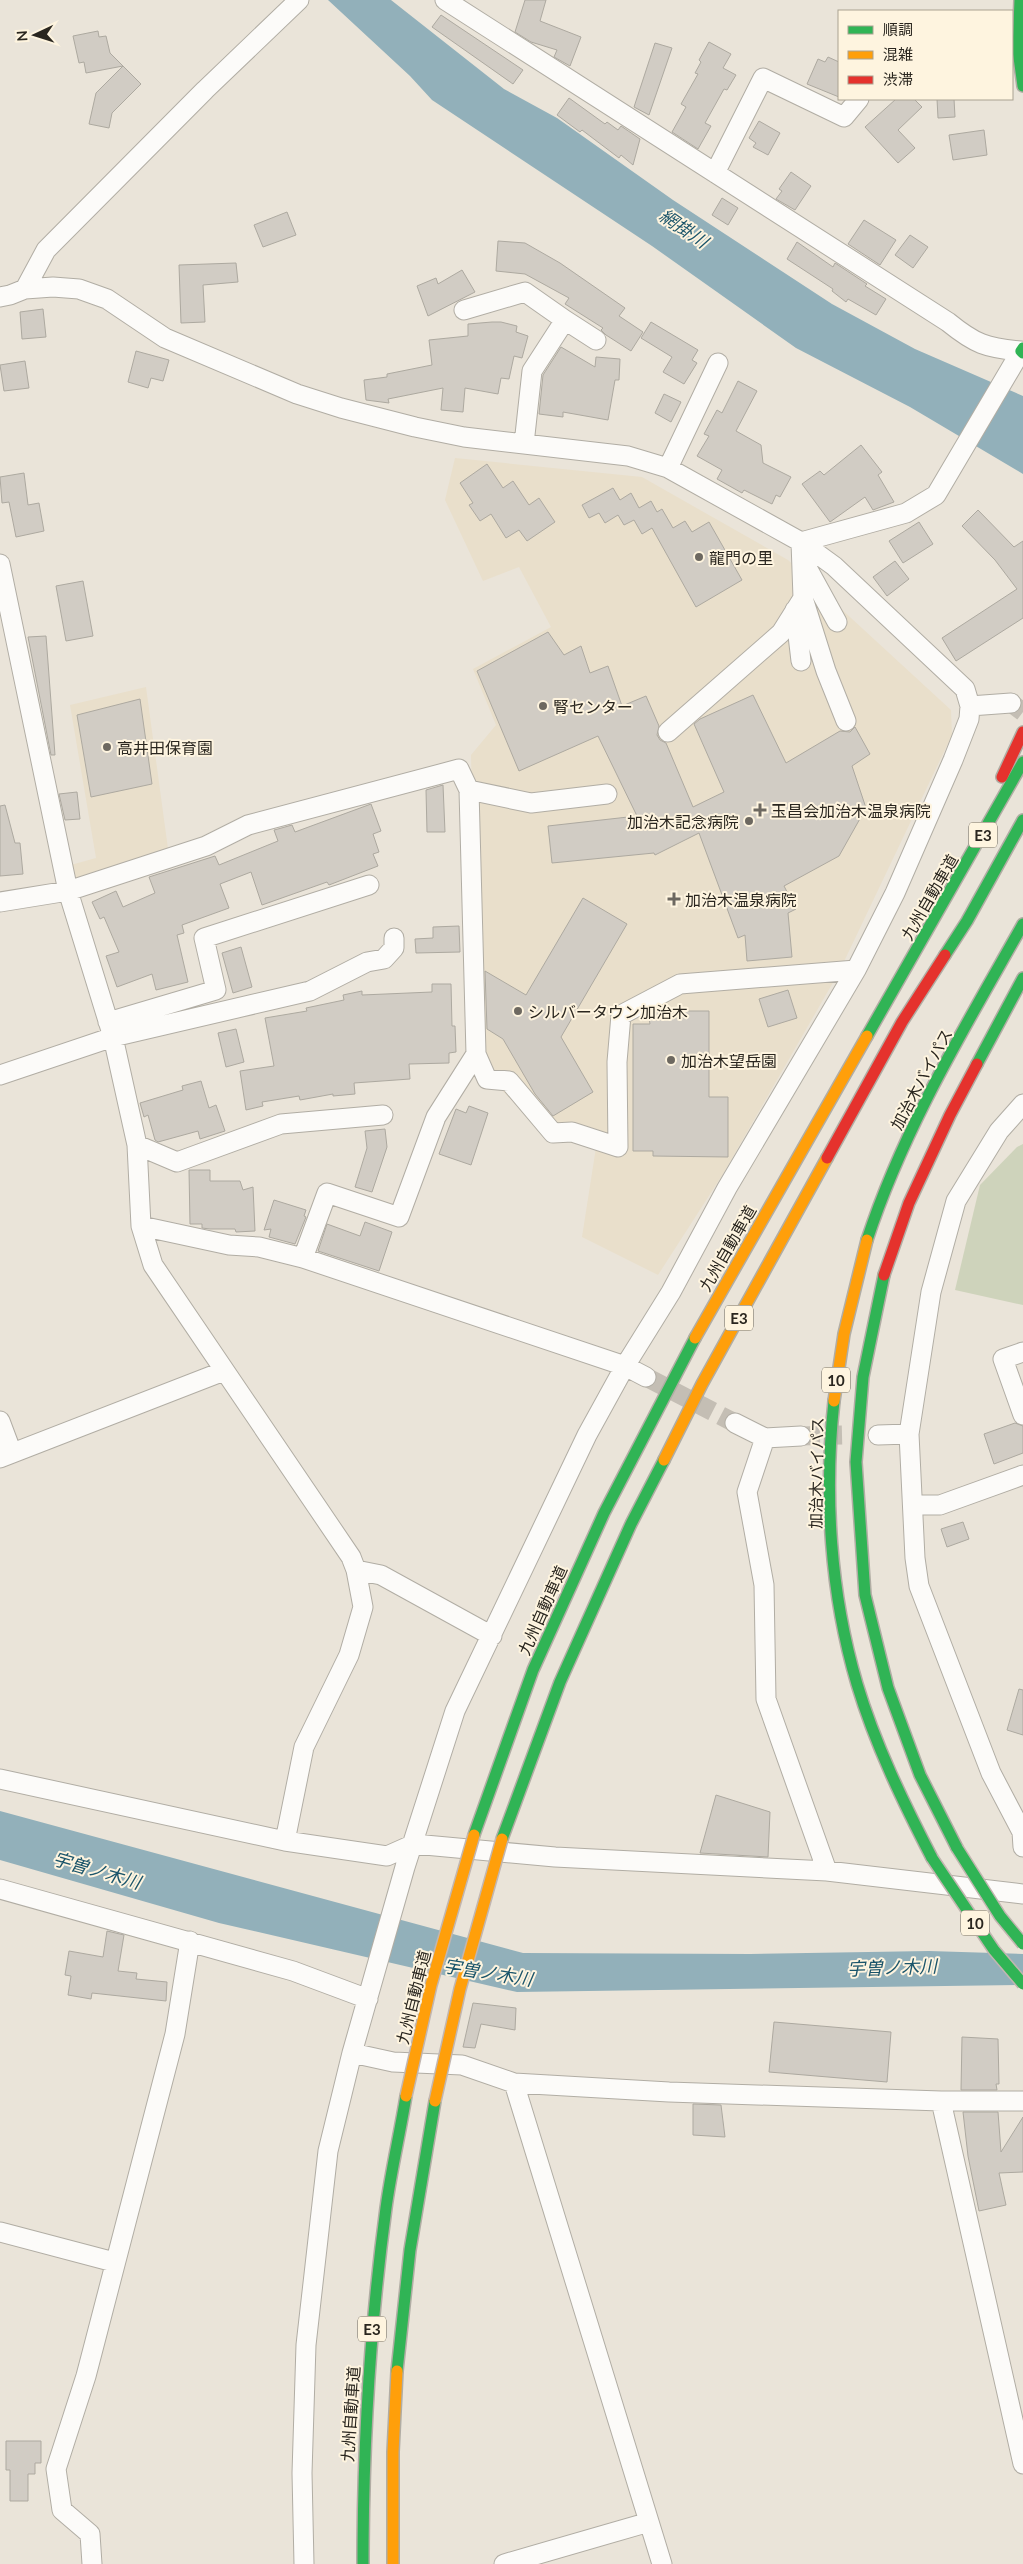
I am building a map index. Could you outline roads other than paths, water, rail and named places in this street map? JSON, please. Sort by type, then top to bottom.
[{"type":"main road","points":[[1020,0],[1018,50],[1023,86]]},
{"type":"main road","points":[[942,908],[1023,732]]},
{"type":"main road","name":"九州自動車道","points":[[363,2564],[362,2484],[371,2339],[386,2207],[406,2096],[431,1985],[474,1835],[533,1670],[604,1513],[677,1370],[942,908],[1023,762]]},
{"type":"main road","name":"E3","points":[[393,2564],[392,2485],[400,2340],[416,2211],[435,2101],[460,1989],[502,1839],[560,1682],[631,1524],[702,1384],[902,1022],[967,921],[1023,820]]},
{"type":"main road","name":"加治木バイパス","points":[[1023,924],[944,1066],[906,1142],[876,1212],[842,1333],[834,1389],[830,1460],[831,1543],[846,1635],[857,1682],[874,1733],[905,1805],[932,1858],[994,1950],[1023,1984]]},
{"type":"main road","name":"10","points":[[1023,978],[950,1115],[909,1203],[883,1279],[865,1367],[856,1462],[865,1595],[888,1688],[920,1775],[957,1848],[1000,1916],[1023,1944]]},
{"type":"street","points":[[445,0],[948,322],[970,340],[999,349],[1022,351]]},
{"type":"street","points":[[25,289],[46,250],[205,90],[280,20],[292,6]]},
{"type":"street","points":[[715,173],[763,78],[844,117],[858,100]]},
{"type":"street","points":[[0,296],[10,295],[25,289],[53,287],[79,289],[107,299],[165,338],[297,394],[340,408],[415,428],[524,444],[628,456],[668,468],[801,550],[834,566],[965,689],[970,706],[969,719],[953,760],[895,893],[856,970],[727,1188],[671,1292],[625,1366],[587,1436],[455,1711],[414,1844],[405,1867],[352,2053],[328,2151],[306,2346],[302,2473],[304,2564]]},
{"type":"street","points":[[464,310],[525,292],[596,340]]},
{"type":"street","points":[[524,444],[532,371],[565,320]]},
{"type":"street","points":[[801,550],[906,513],[936,495],[1007,372],[1022,351]]},
{"type":"street","points":[[668,468],[718,363]]},
{"type":"street","points":[[801,550],[799,604],[801,661]]},
{"type":"street","points":[[801,550],[837,622]]},
{"type":"street","points":[[0,566],[68,891],[110,1029],[137,1145],[141,1226],[153,1265],[350,1557],[356,1570],[363,1607],[349,1655],[304,1747],[285,1841]]},
{"type":"street","points":[[799,604],[846,721]]},
{"type":"street","points":[[668,732],[781,633],[799,604]]},
{"type":"street","points":[[970,706],[1011,703]]},
{"type":"street","points":[[0,902],[68,891],[206,846],[248,825],[459,768],[469,790],[476,1054],[487,1079],[509,1082],[554,1133],[572,1132],[618,1147],[616,1062],[621,1016],[680,984],[856,970]]},
{"type":"street","points":[[469,790],[531,803],[607,794]]},
{"type":"street","points":[[0,1075],[110,1029],[216,990],[204,938],[369,885]]},
{"type":"street","points":[[110,1029],[310,991],[367,962],[384,959],[394,948],[394,938]]},
{"type":"street","points":[[303,1258],[327,1193],[399,1218],[436,1116],[476,1054]]},
{"type":"street","points":[[1023,1104],[999,1131],[956,1201],[931,1292],[910,1434],[919,1586],[990,1773],[1022,1832],[1023,1847]]},
{"type":"street","points":[[137,1145],[177,1162],[281,1124],[383,1115]]},
{"type":"street","points":[[141,1226],[229,1245],[258,1247],[303,1258],[625,1366],[646,1377]]},
{"type":"street","points":[[1023,1352],[1003,1359],[1023,1415]]},
{"type":"street","points":[[0,1421],[6,1456],[224,1371]]},
{"type":"street","points":[[735,1423],[765,1438],[801,1436]]},
{"type":"street","points":[[878,1435],[910,1434]]},
{"type":"street","points":[[765,1438],[747,1492],[764,1585],[766,1699],[826,1871]]},
{"type":"street","points":[[913,1505],[940,1505],[1023,1475]]},
{"type":"street","points":[[356,1570],[381,1575],[492,1636]]},
{"type":"street","points":[[0,1779],[285,1841],[387,1856],[414,1844],[555,1857],[826,1871],[1023,1894]]},
{"type":"street","points":[[0,1889],[370,1993]]},
{"type":"street","points":[[92,2564],[90,2534],[62,2510],[56,2469],[86,2376],[114,2262],[175,2034],[190,1941]]},
{"type":"street","points":[[352,2053],[394,2062],[462,2065],[514,2083],[670,2092],[942,2101],[1023,2100]]},
{"type":"street","points":[[514,2083],[662,2564]]},
{"type":"street","points":[[942,2101],[1023,2464]]},
{"type":"street","points":[[0,2232],[114,2262]]},
{"type":"street","points":[[504,2564],[542,2559],[649,2522]]},
{"type":"water","name":"網掛川","points":[[328,0],[391,0],[504,89],[557,118],[673,200],[832,304],[915,349],[1023,396],[1023,474],[910,407],[796,348],[652,246],[432,100],[410,76]]},
{"type":"water","name":"宇曽ノ木川","points":[[0,1811],[523,1953],[750,1954],[929,1951],[1023,1954],[1023,1985],[517,1992],[219,1923],[0,1860]]},
{"type":"tunnel","points":[[1011,703],[1023,712]]},
{"type":"tunnel","points":[[646,1377],[735,1423]]},
{"type":"tunnel","points":[[801,1436],[842,1435]]},
{"type":"place","name":"龍門の里","points":[[699,557]]},
{"type":"place","name":"腎センター","points":[[543,706]]},
{"type":"place","name":"高井田保育園","points":[[107,747]]},
{"type":"place","name":"玉昌会加治木温泉病院","points":[[760,810]]},
{"type":"place","name":"加治木記念病院","points":[[749,821]]},
{"type":"place","name":"加治木温泉病院","points":[[674,899]]},
{"type":"place","name":"シルバータウン加治木","points":[[518,1011]]},
{"type":"place","name":"加治木望岳園","points":[[671,1060]]}]
